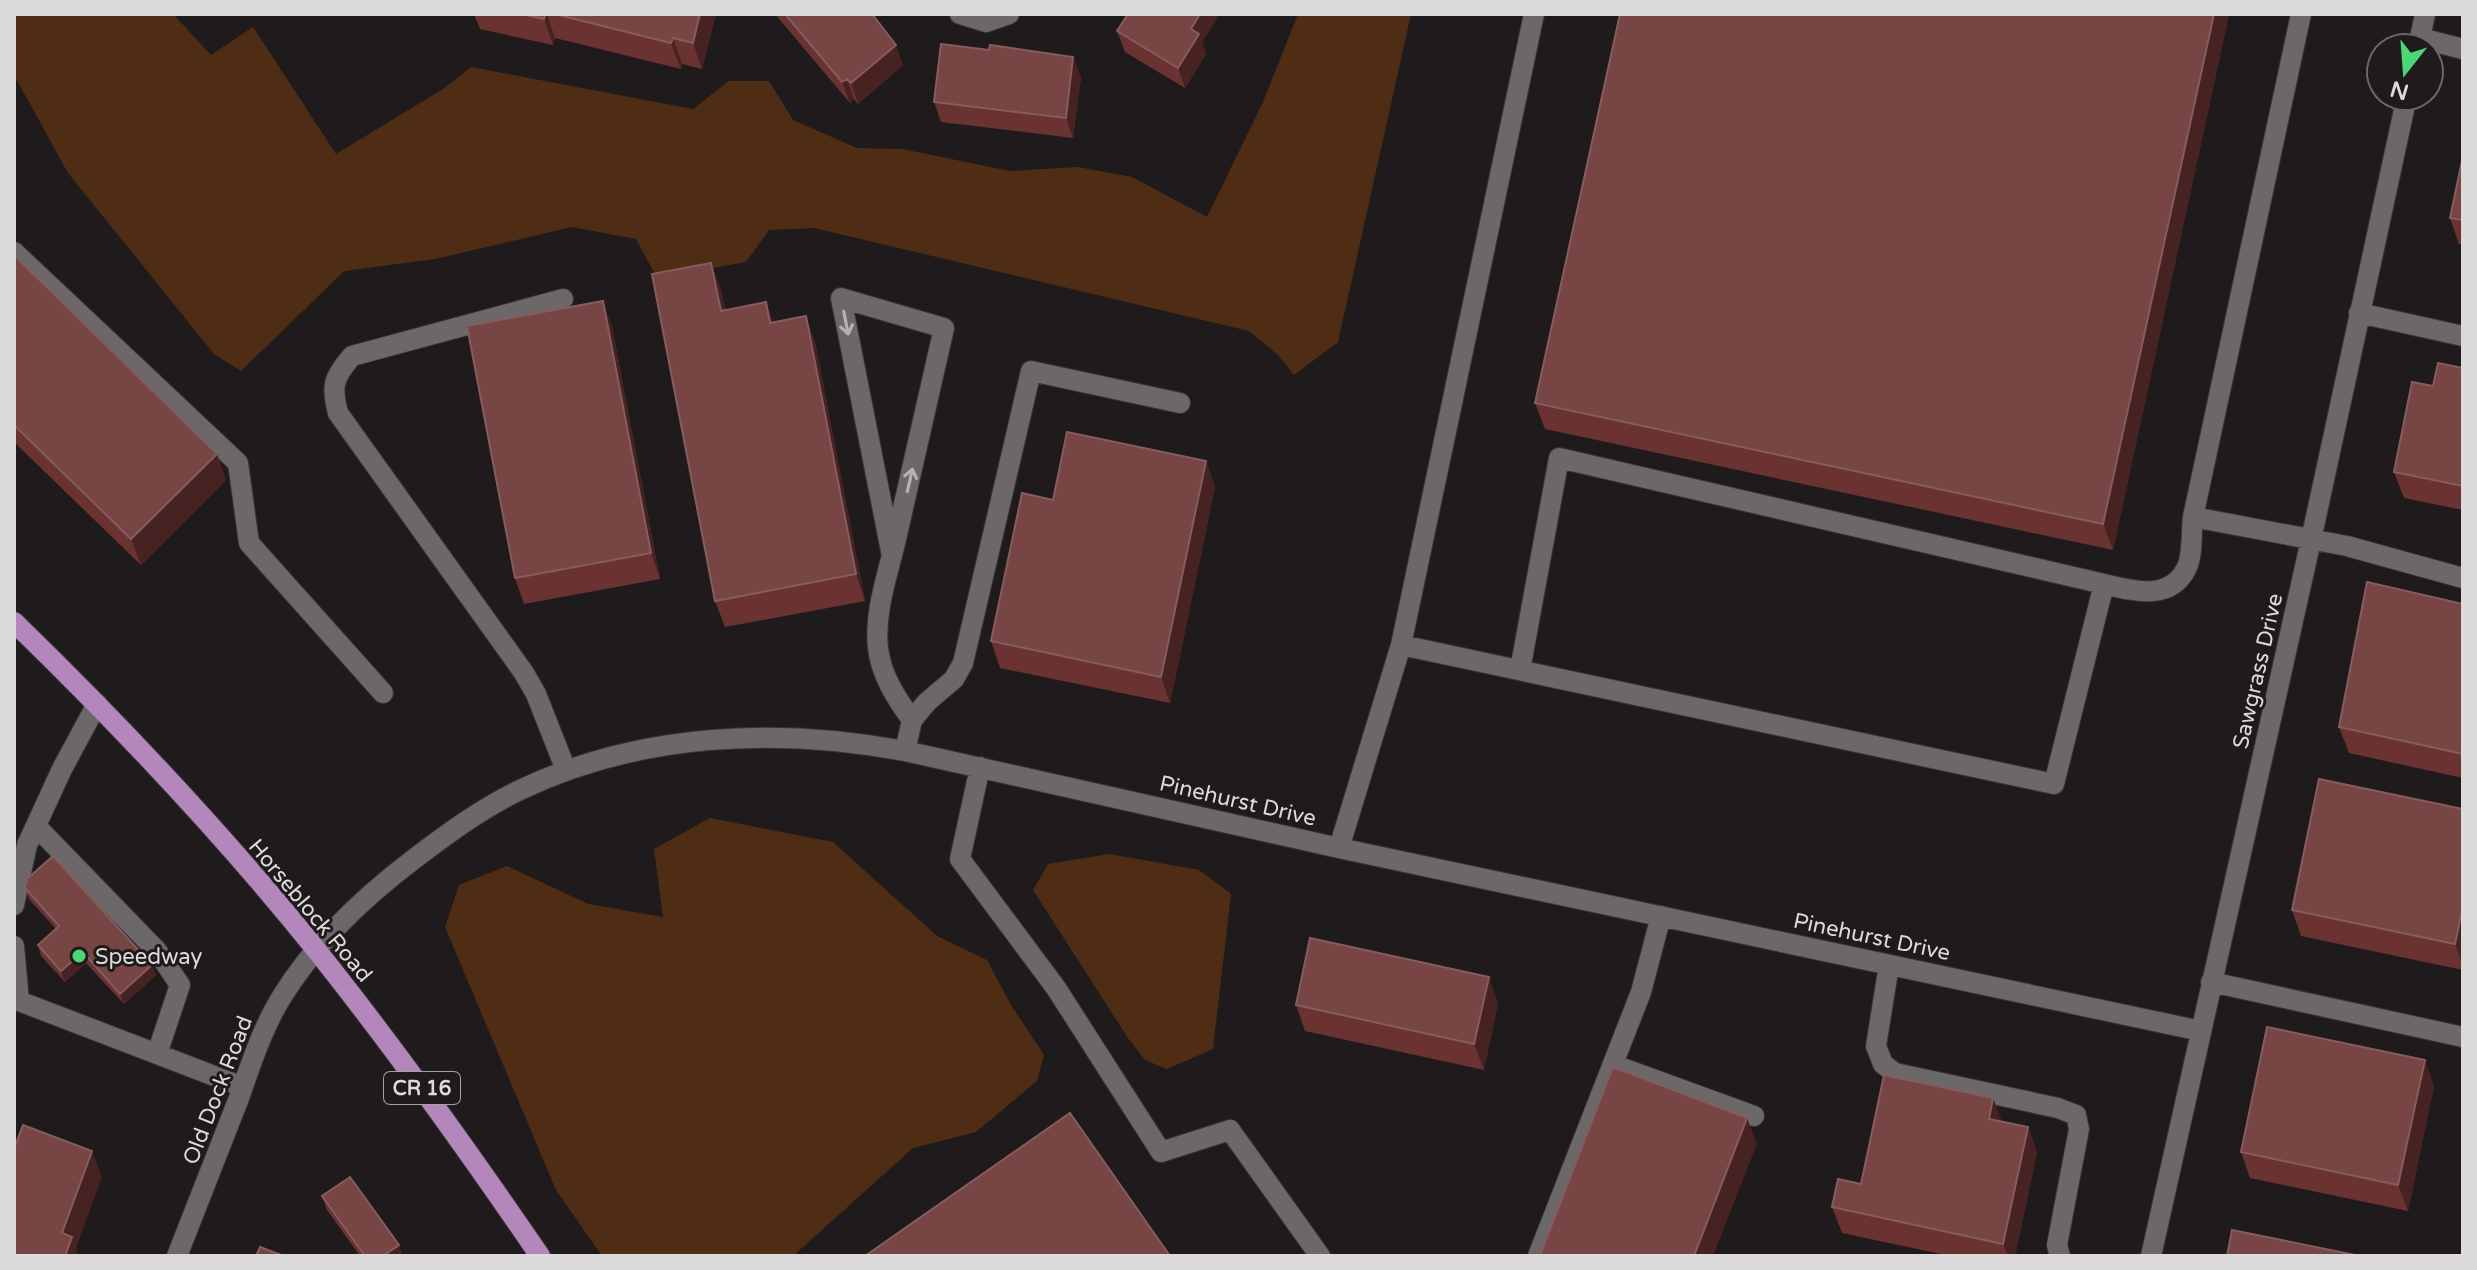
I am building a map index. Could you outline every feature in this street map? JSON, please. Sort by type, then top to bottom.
[{"type":"main road","name":"Horseblock Road","points":[[14,622],[97,704],[316,950],[451,1128],[540,1256]]},
{"type":"street","points":[[960,14],[986,22],[1009,14]]},
{"type":"street","points":[[1339,848],[1401,645],[1534,14]]},
{"type":"street","points":[[1520,670],[1559,458],[2140,593],[2170,588],[2188,567],[2193,517],[2301,14]]},
{"type":"street","name":"Sawgrass Drive","points":[[2151,1256],[2403,112]]},
{"type":"street","points":[[14,252],[238,463],[249,543],[383,693]]},
{"type":"street","points":[[892,556],[841,298],[944,328],[880,610],[878,647],[888,683],[912,720]]},
{"type":"street","points":[[563,299],[352,356],[338,372],[332,392],[338,413],[524,673],[536,694],[566,770]]},
{"type":"street","points":[[2359,313],[2463,336]]},
{"type":"street","points":[[905,751],[912,720],[927,702],[954,679],[963,663],[1031,371],[1180,403]]},
{"type":"street","points":[[2193,517],[2347,546],[2463,578]]},
{"type":"street","points":[[1401,645],[2054,784],[2104,584]]},
{"type":"street","points":[[14,905],[27,845],[97,704]]},
{"type":"street","name":"Pinehurst Drive","points":[[316,950],[367,898],[438,841],[519,790],[566,770],[621,755],[714,739],[809,737],[905,751],[1339,848],[2201,1031]]},
{"type":"street","points":[[980,767],[960,859],[1056,988],[1161,1152],[1230,1130],[1320,1256]]},
{"type":"street","points":[[36,826],[157,951],[180,985],[157,1054]]},
{"type":"street","points":[[1538,1256],[1641,992],[1661,916]]},
{"type":"street","points":[[14,946],[19,1001],[243,1087]]},
{"type":"street","name":"Old Dock Road","points":[[177,1256],[275,1009],[316,950]]},
{"type":"street","points":[[1889,965],[1876,1046],[1883,1064],[1895,1073],[2058,1108],[2076,1115],[2079,1129],[2057,1245],[2060,1256]]},
{"type":"street","points":[[2211,982],[2463,1037]]},
{"type":"street","points":[[1614,1065],[1754,1116]]},
{"type":"shaded area","points":[[14,14],[173,14],[211,55],[253,27],[336,154],[443,89],[471,67],[693,109],[729,81],[769,81],[793,120],[857,148],[902,149],[1010,171],[1078,167],[1132,177],[1207,217],[1263,102],[1298,14],[1411,14],[1338,342],[1294,375],[1278,355],[1249,331],[814,228],[769,230],[746,262],[657,278],[636,239],[572,227],[435,259],[344,271],[241,371],[214,354],[68,173],[14,75]]},
{"type":"shaded area","points":[[710,818],[833,842],[937,936],[987,960],[1011,1005],[1044,1055],[1037,1081],[976,1132],[913,1148],[793,1256],[602,1256],[556,1190],[445,927],[459,885],[507,866],[588,904],[663,917],[654,849]]},
{"type":"shaded area","points":[[1109,854],[1199,870],[1231,894],[1213,1049],[1167,1069],[1145,1060],[1128,1038],[1033,890],[1048,864]]},
{"type":"building","points":[[521,14],[545,14],[544,19]]},
{"type":"building","points":[[555,14],[700,14],[693,43],[673,38],[671,43]]},
{"type":"building","points":[[785,14],[872,14],[896,45],[851,83],[847,79],[842,82]]},
{"type":"building","points":[[1128,14],[1200,14],[1191,29],[1199,34],[1178,68],[1117,31]]},
{"type":"building","points":[[1620,14],[2214,14],[2103,524],[1535,403]]},
{"type":"building","points":[[941,44],[989,50],[990,45],[1073,57],[1066,118],[934,102]]},
{"type":"building","points":[[2463,156],[2463,220],[2450,218]]},
{"type":"building","points":[[14,255],[217,454],[131,539],[14,425]]},
{"type":"building","points":[[711,263],[721,311],[766,302],[770,323],[806,316],[856,574],[715,601],[652,274]]},
{"type":"building","points":[[603,301],[651,553],[515,578],[467,326]]},
{"type":"building","points":[[2438,363],[2463,368],[2463,486],[2394,472],[2412,382],[2433,386]]},
{"type":"building","points":[[1067,432],[1206,461],[1161,677],[991,641],[1022,493],[1053,500]]},
{"type":"building","points":[[2367,582],[2463,604],[2463,754],[2339,727]]},
{"type":"building","points":[[2319,779],[2463,809],[2463,906],[2455,944],[2292,910]]},
{"type":"building","points":[[53,856],[152,965],[120,994],[83,952],[61,971],[38,945],[59,926],[25,888],[27,879]]},
{"type":"building","points":[[1310,938],[1489,977],[1474,1044],[1296,1005]]},
{"type":"building","points":[[2267,1027],[2425,1060],[2398,1185],[2241,1152]]},
{"type":"building","points":[[1613,1067],[1747,1118],[1694,1256],[1544,1256],[1541,1253]]},
{"type":"building","points":[[1884,1075],[1993,1098],[1989,1119],[2028,1127],[2003,1244],[1832,1207],[1838,1179],[1861,1184]]},
{"type":"building","points":[[1070,1113],[1170,1256],[865,1256]]},
{"type":"building","points":[[23,1125],[92,1151],[62,1233],[72,1237],[65,1256],[14,1256],[14,1149]]},
{"type":"building","points":[[350,1177],[399,1245],[383,1256],[365,1256],[322,1196]]},
{"type":"building","points":[[2232,1230],[2360,1256],[2227,1256]]},
{"type":"building","points":[[260,1247],[284,1256],[256,1256]]},
{"type":"place","name":"Speedway","points":[[79,956]]}]
